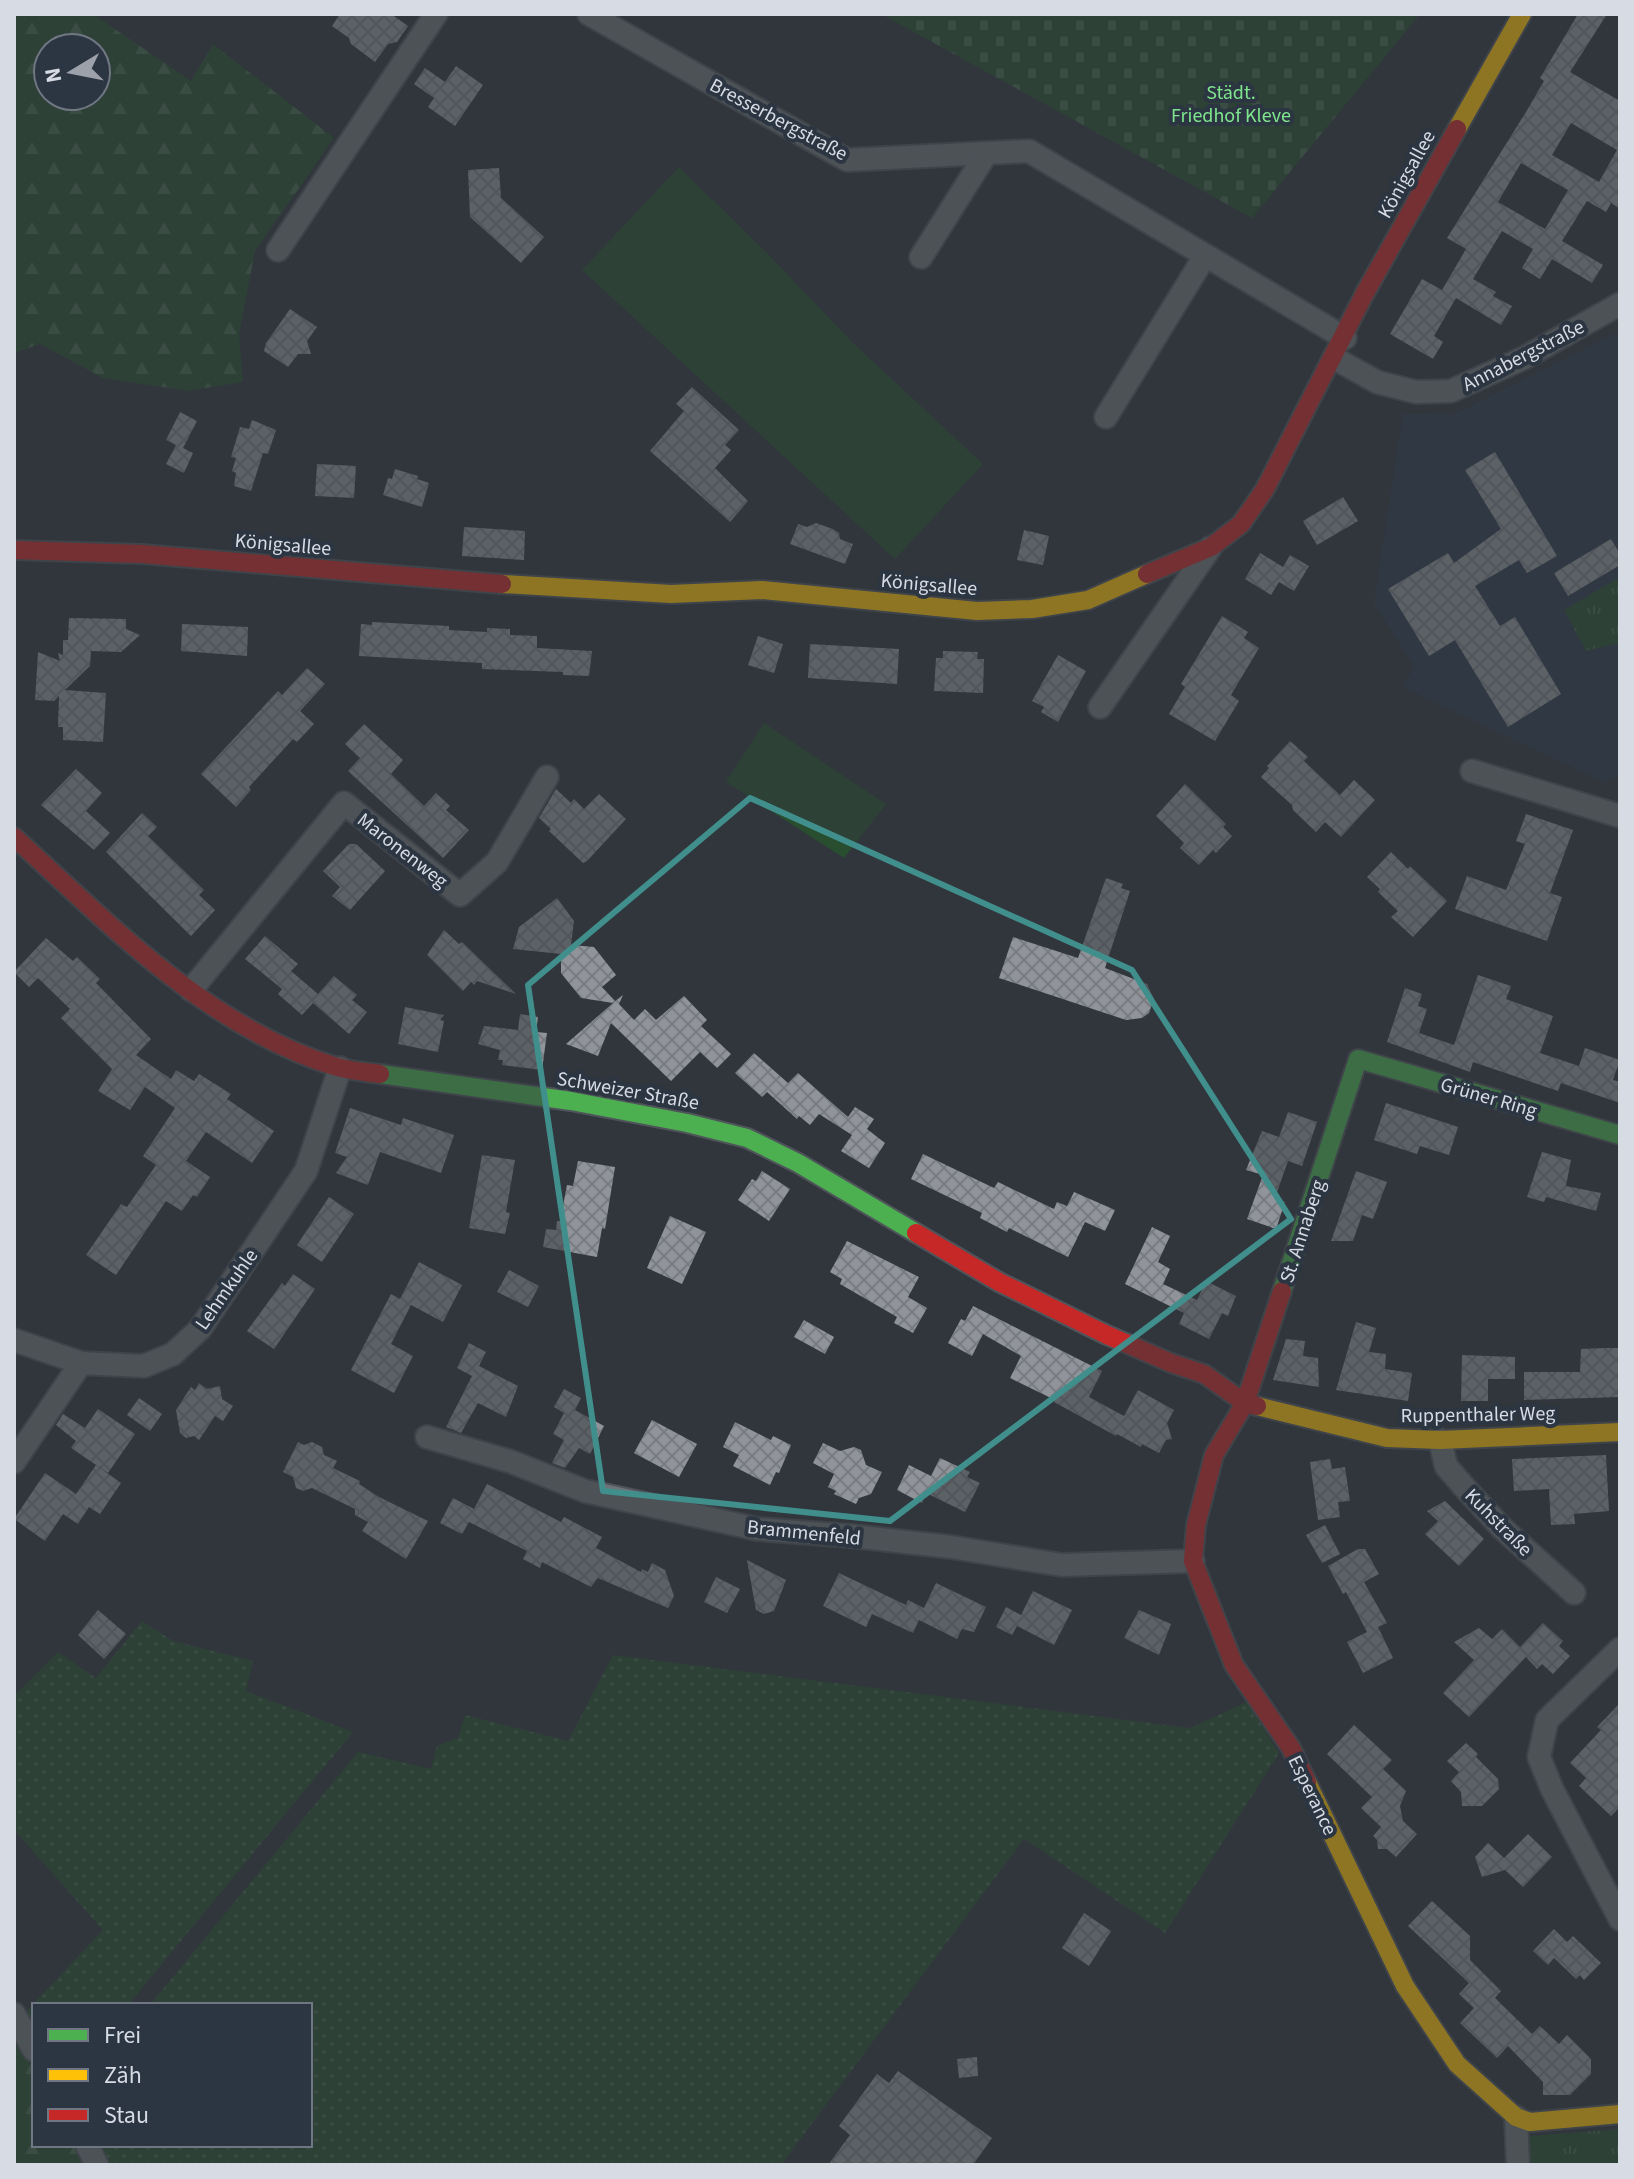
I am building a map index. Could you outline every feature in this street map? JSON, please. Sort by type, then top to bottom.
[{"type":"street","points":[[278,250],[436,14]]},
{"type":"street","name":"Bresserbergstraße","points":[[589,14],[847,160],[1029,151],[1345,338]]},
{"type":"street","name":"Königsallee","points":[[14,550],[142,554],[561,589],[671,594],[762,590],[977,611],[1032,609],[1088,600],[1211,547],[1241,524],[1265,489],[1345,338],[1365,293],[1522,14]]},
{"type":"street","points":[[921,257],[986,154]]},
{"type":"street","points":[[1106,417],[1205,256]]},
{"type":"street","name":"Annabergstraße","points":[[1334,358],[1377,382],[1416,392],[1451,391],[1524,358],[1620,304]]},
{"type":"street","points":[[1100,707],[1211,547]]},
{"type":"street","points":[[1472,771],[1620,816]]},
{"type":"street","name":"Maronenweg","points":[[191,990],[344,803],[460,895],[497,862],[547,777]]},
{"type":"street","name":"Schweizer Straße","points":[[14,837],[145,956],[233,1021],[271,1041],[340,1068],[571,1101],[747,1138],[798,1163],[999,1282],[1119,1340],[1204,1374],[1245,1403]]},
{"type":"street","name":"Grüner Ring","points":[[1358,1059],[1620,1135]]},
{"type":"street","name":"St. Annaberg","points":[[1245,1403],[1358,1059]]},
{"type":"street","name":"Lehmkuhle","points":[[14,1340],[81,1363],[144,1366],[173,1354],[200,1329],[306,1171],[340,1068]]},
{"type":"street","points":[[14,1462],[81,1363]]},
{"type":"street","name":"Ruppenthaler Weg","points":[[1245,1403],[1387,1438],[1440,1440],[1620,1432]]},
{"type":"street","name":"Esperance","points":[[1245,1403],[1214,1455],[1196,1525],[1193,1561],[1234,1665],[1291,1748],[1405,1986],[1457,2064],[1516,2117]]},
{"type":"street","name":"Brammenfeld","points":[[427,1437],[512,1462],[585,1491],[757,1529],[909,1542],[1062,1565],[1193,1561]]},
{"type":"street","name":"Kuhstraße","points":[[1440,1440],[1446,1466],[1465,1488],[1501,1527],[1574,1593]]},
{"type":"street","points":[[1620,1649],[1547,1720],[1539,1757],[1552,1789],[1620,1919]]},
{"type":"street","points":[[14,2014],[32,2046]]},
{"type":"street","points":[[1518,2165],[1516,2117],[1530,2122],[1620,2114]]},
{"type":"street","points":[[88,2147],[97,2165]]},
{"type":"highlighted area","points":[[750,798],[1132,970],[1291,1219],[890,1521],[603,1491],[528,985]]},
{"type":"shaded area","points":[[1620,331],[1620,774],[1604,782],[1403,687],[1414,666],[1374,603],[1403,414],[1453,415]]},
{"type":"green space","points":[[14,14],[93,14],[191,81],[213,44],[334,138],[255,251],[239,334],[243,382],[188,391],[103,378],[40,344],[14,353]]},
{"type":"green space","name":"Städt. Friedhof Kleve","points":[[881,14],[1420,14],[1252,218]]},
{"type":"green space","points":[[679,167],[853,343],[983,464],[895,559],[582,270]]},
{"type":"green space","points":[[1620,577],[1620,643],[1586,651],[1564,610]]},
{"type":"green space","points":[[764,723],[886,804],[844,858],[726,782]]},
{"type":"green space","points":[[142,1621],[173,1641],[253,1661],[246,1691],[353,1732],[130,2003],[40,2003],[38,1999],[103,1930],[14,1830],[14,1696],[58,1652],[96,1678]]},
{"type":"green space","points":[[613,1655],[1190,1728],[1247,1702],[1279,1753],[1165,1933],[1024,1839],[781,2165],[105,2165],[95,2147],[312,2147],[312,2003],[152,2003],[358,1752],[431,1769],[437,1746],[458,1738],[465,1715],[568,1741]]},
{"type":"green space","points":[[32,2005],[32,2147],[77,2147],[86,2165],[14,2165],[14,2019],[22,2016]]},
{"type":"green space","points":[[1620,2129],[1620,2165],[1529,2165],[1529,2136]]},
{"type":"building","points":[[340,14],[391,14],[408,26],[397,42],[388,44],[375,62],[332,26]]},
{"type":"building","points":[[1578,14],[1607,14],[1570,72],[1620,101],[1620,209],[1611,203],[1606,212],[1587,201],[1562,241],[1603,265],[1592,283],[1552,259],[1540,279],[1522,268],[1533,249],[1502,231],[1473,279],[1496,292],[1493,296],[1512,306],[1501,325],[1456,298],[1434,336],[1443,342],[1433,359],[1390,334],[1422,279],[1442,290],[1466,249],[1447,238],[1526,112],[1544,81],[1540,78]],"holes":[[[1571,123],[1617,150],[1599,182],[1552,155]],[[1521,163],[1568,190],[1545,229],[1498,202]]]},
{"type":"building","points":[[456,66],[483,85],[455,126],[428,107],[434,98],[414,84],[425,68],[445,82]]},
{"type":"building","points":[[499,168],[501,198],[544,237],[521,263],[470,217],[468,170]]},
{"type":"building","points":[[290,309],[317,327],[307,341],[311,354],[298,354],[288,367],[264,351],[266,343]]},
{"type":"building","points":[[692,387],[739,430],[725,445],[731,450],[715,468],[748,501],[730,522],[650,451],[684,411],[676,404]]},
{"type":"building","points":[[180,412],[197,421],[183,448],[193,453],[184,473],[166,464],[176,445],[166,440]]},
{"type":"building","points":[[252,420],[276,430],[268,454],[263,453],[251,491],[234,486],[236,473],[232,471],[236,458],[231,457],[240,427],[249,429]]},
{"type":"building","points":[[1495,452],[1557,556],[1527,573],[1519,560],[1475,586],[1500,626],[1515,617],[1561,694],[1508,727],[1455,640],[1429,656],[1388,589],[1448,553],[1454,563],[1501,529],[1465,470]]},
{"type":"building","points":[[317,464],[356,466],[354,498],[315,496]]},
{"type":"building","points":[[395,469],[429,483],[422,507],[383,495],[388,478],[392,479]]},
{"type":"building","points":[[1343,497],[1358,521],[1317,545],[1303,521]]},
{"type":"building","points":[[816,523],[833,529],[839,533],[840,539],[853,544],[845,564],[790,544],[798,524],[807,527]]},
{"type":"building","points":[[464,527],[525,531],[524,560],[462,556]]},
{"type":"building","points":[[1024,530],[1049,536],[1043,565],[1017,560]]},
{"type":"building","points":[[1611,539],[1620,554],[1620,565],[1568,596],[1554,573]]},
{"type":"building","points":[[1260,553],[1283,567],[1290,555],[1309,566],[1294,591],[1279,582],[1271,595],[1245,579]]},
{"type":"building","points":[[1222,616],[1248,632],[1244,638],[1259,648],[1231,695],[1239,701],[1215,741],[1169,714],[1185,687],[1181,684]]},
{"type":"building","points":[[69,618],[126,619],[126,629],[140,635],[121,652],[91,651],[90,666],[65,690],[106,693],[103,742],[63,740],[63,727],[58,727],[59,696],[54,701],[35,700],[38,652],[60,661],[58,653],[63,655],[63,640],[68,640]]},
{"type":"building","points":[[372,622],[449,626],[449,630],[487,632],[487,628],[510,629],[510,635],[537,636],[537,648],[592,651],[589,676],[482,669],[482,663],[359,656],[361,624],[372,625]]},
{"type":"building","points":[[182,624],[248,627],[247,656],[181,651]]},
{"type":"building","points":[[758,636],[783,644],[774,673],[748,665]]},
{"type":"building","points":[[810,644],[899,649],[897,684],[808,678]]},
{"type":"building","points":[[943,651],[978,652],[977,659],[984,659],[983,693],[934,691],[936,658],[943,658]]},
{"type":"building","points":[[1058,655],[1086,671],[1058,722],[1041,712],[1044,707],[1032,701]]},
{"type":"building","points":[[307,668],[325,684],[300,711],[314,724],[297,742],[293,739],[249,787],[251,790],[236,807],[201,774],[278,691],[282,695]]},
{"type":"building","points":[[364,724],[403,760],[391,774],[424,806],[436,793],[450,806],[446,810],[469,830],[443,858],[348,771],[360,758],[345,744]]},
{"type":"building","points":[[1290,741],[1308,757],[1304,761],[1340,795],[1354,780],[1375,800],[1341,837],[1325,822],[1316,832],[1261,777]]},
{"type":"building","points":[[76,769],[102,793],[86,811],[110,833],[94,850],[41,805]]},
{"type":"building","points":[[1185,784],[1226,824],[1223,827],[1232,836],[1199,865],[1180,848],[1184,843],[1156,816]]},
{"type":"building","points":[[556,789],[571,803],[574,799],[584,809],[599,794],[626,819],[583,863],[539,818]]},
{"type":"building","points":[[142,813],[157,827],[148,836],[204,890],[199,895],[215,910],[191,936],[106,852]]},
{"type":"building","points":[[1526,814],[1573,830],[1550,893],[1562,897],[1547,941],[1455,909],[1467,876],[1506,890],[1525,844],[1516,841]]},
{"type":"building","points":[[349,844],[356,844],[385,871],[350,910],[332,896],[340,887],[323,871]]},
{"type":"building","points":[[1391,852],[1447,901],[1413,937],[1391,917],[1398,911],[1367,877]]},
{"type":"building","points":[[1106,878],[1123,884],[1121,888],[1130,891],[1105,968],[1147,984],[1154,999],[1149,1013],[1142,1018],[1126,1020],[999,978],[1013,937],[1078,958]]},
{"type":"building","points":[[557,898],[574,921],[571,945],[594,947],[616,975],[602,987],[615,1001],[623,995],[619,1004],[634,1020],[645,1009],[656,1020],[684,996],[707,1020],[701,1026],[731,1054],[717,1068],[700,1052],[671,1081],[611,1023],[598,1056],[566,1044],[613,1003],[581,998],[561,973],[561,954],[513,949],[519,927]]},
{"type":"building","points":[[444,930],[459,944],[462,942],[516,994],[477,981],[474,985],[471,982],[463,991],[427,955]]},
{"type":"building","points":[[265,936],[298,964],[291,971],[318,994],[334,976],[357,995],[352,1000],[367,1012],[349,1034],[313,1003],[302,1015],[278,994],[282,989],[245,959]]},
{"type":"building","points":[[46,938],[73,961],[77,957],[100,979],[96,983],[151,1039],[136,1055],[171,1079],[176,1070],[194,1081],[199,1074],[231,1094],[227,1099],[274,1131],[252,1163],[206,1132],[186,1161],[210,1177],[197,1197],[193,1195],[182,1211],[166,1201],[116,1275],[86,1255],[121,1204],[127,1207],[156,1165],[143,1156],[175,1108],[145,1087],[130,1110],[98,1091],[112,1069],[61,1018],[70,1009],[38,978],[29,987],[14,972]]},
{"type":"building","points":[[1478,975],[1511,986],[1506,999],[1553,1016],[1540,1053],[1579,1066],[1585,1048],[1620,1060],[1613,1080],[1620,1082],[1620,1103],[1561,1083],[1558,1091],[1473,1062],[1470,1072],[1387,1042],[1405,988],[1422,994],[1418,1006],[1427,1009],[1419,1033],[1454,1045]]},
{"type":"building","points":[[405,1007],[444,1015],[440,1020],[444,1021],[438,1052],[398,1044]]},
{"type":"building","points":[[520,1014],[538,1017],[536,1032],[547,1033],[542,1070],[502,1065],[503,1060],[498,1060],[500,1050],[478,1044],[484,1026],[518,1030]]},
{"type":"building","points":[[754,1053],[788,1083],[798,1073],[848,1117],[855,1107],[874,1119],[867,1129],[885,1143],[869,1168],[841,1151],[852,1135],[819,1114],[810,1125],[799,1116],[797,1119],[767,1092],[762,1097],[735,1073]]},
{"type":"building","points":[[1386,1103],[1458,1127],[1449,1155],[1420,1146],[1417,1154],[1374,1140]]},
{"type":"building","points":[[350,1108],[401,1125],[403,1118],[454,1135],[441,1173],[380,1152],[368,1185],[336,1173],[347,1157],[335,1153]]},
{"type":"building","points":[[1288,1112],[1317,1122],[1302,1166],[1288,1161],[1275,1198],[1285,1202],[1276,1229],[1247,1219],[1263,1175],[1246,1170],[1262,1131],[1279,1137]]},
{"type":"building","points":[[1542,1152],[1571,1160],[1566,1186],[1601,1193],[1596,1211],[1546,1197],[1544,1202],[1527,1197]]},
{"type":"building","points":[[923,1154],[994,1188],[998,1182],[1054,1209],[1057,1202],[1067,1206],[1074,1192],[1115,1210],[1105,1231],[1085,1222],[1068,1257],[1009,1228],[1007,1232],[980,1218],[982,1213],[911,1179]]},
{"type":"building","points":[[482,1155],[515,1160],[505,1234],[469,1228]]},
{"type":"building","points":[[578,1161],[615,1167],[597,1257],[543,1247],[546,1229],[556,1230],[557,1221],[560,1221],[567,1185],[573,1186]]},
{"type":"building","points":[[762,1171],[790,1189],[769,1221],[738,1200],[752,1179],[756,1181]]},
{"type":"building","points":[[1356,1171],[1387,1182],[1373,1219],[1362,1215],[1353,1241],[1331,1241]]},
{"type":"building","points":[[329,1197],[354,1214],[322,1262],[297,1245]]},
{"type":"building","points":[[670,1216],[706,1232],[682,1284],[647,1268]]},
{"type":"building","points":[[1152,1227],[1170,1236],[1158,1262],[1170,1269],[1163,1284],[1197,1300],[1206,1281],[1236,1296],[1228,1316],[1222,1313],[1209,1339],[1179,1324],[1184,1313],[1125,1284]]},
{"type":"building","points":[[847,1241],[919,1277],[908,1297],[927,1308],[913,1333],[894,1323],[897,1317],[840,1284],[842,1279],[830,1272]]},
{"type":"building","points":[[419,1262],[462,1285],[443,1322],[411,1305],[391,1344],[413,1356],[394,1393],[351,1370],[391,1294],[400,1299]]},
{"type":"building","points":[[509,1270],[539,1286],[528,1307],[497,1292]]},
{"type":"building","points":[[293,1274],[315,1289],[274,1349],[247,1331],[282,1283],[285,1286]]},
{"type":"building","points":[[973,1306],[1102,1371],[1089,1397],[1124,1416],[1138,1390],[1174,1410],[1167,1423],[1172,1439],[1166,1440],[1159,1453],[1142,1444],[1141,1447],[1010,1378],[1021,1356],[983,1334],[972,1356],[948,1343],[961,1319],[965,1321]]},
{"type":"building","points":[[804,1320],[834,1337],[825,1354],[794,1337]]},
{"type":"building","points":[[1356,1322],[1376,1328],[1369,1352],[1386,1354],[1385,1369],[1412,1373],[1408,1401],[1336,1390]]},
{"type":"building","points":[[1286,1339],[1305,1341],[1303,1356],[1318,1358],[1319,1387],[1273,1380]]},
{"type":"building","points":[[469,1343],[486,1352],[479,1366],[518,1386],[506,1417],[478,1403],[461,1433],[446,1427],[472,1376],[457,1368]]},
{"type":"building","points":[[1620,1348],[1620,1397],[1524,1400],[1524,1372],[1580,1372],[1581,1349]]},
{"type":"building","points":[[1462,1355],[1515,1357],[1515,1379],[1488,1379],[1488,1401],[1461,1401]]},
{"type":"building","points":[[199,1383],[207,1389],[220,1386],[222,1399],[233,1406],[223,1421],[215,1416],[199,1440],[194,1436],[186,1438],[180,1433],[176,1410],[191,1387],[195,1390]]},
{"type":"building","points":[[564,1389],[581,1398],[575,1410],[604,1426],[590,1454],[579,1448],[565,1468],[552,1463],[564,1440],[553,1434],[564,1413],[554,1407]]},
{"type":"building","points":[[139,1398],[162,1414],[150,1431],[127,1415]]},
{"type":"building","points":[[98,1409],[135,1434],[108,1473],[71,1448],[76,1441],[56,1425],[63,1414],[85,1428]]},
{"type":"building","points":[[652,1420],[697,1444],[679,1477],[634,1453]]},
{"type":"building","points":[[735,1422],[771,1440],[773,1436],[791,1445],[770,1485],[733,1466],[739,1455],[723,1447]]},
{"type":"building","points":[[298,1442],[304,1445],[312,1442],[322,1447],[324,1455],[337,1461],[333,1468],[360,1481],[359,1484],[379,1497],[428,1521],[406,1559],[362,1531],[368,1522],[355,1515],[355,1509],[312,1488],[303,1491],[296,1488],[293,1477],[283,1472]]},
{"type":"building","points":[[823,1443],[840,1451],[854,1447],[861,1450],[866,1465],[882,1472],[871,1494],[859,1498],[856,1504],[834,1494],[836,1491],[828,1487],[834,1474],[813,1463]]},
{"type":"building","points":[[1606,1455],[1609,1511],[1574,1514],[1575,1524],[1551,1525],[1549,1489],[1514,1491],[1512,1459]]},
{"type":"building","points":[[940,1458],[970,1472],[967,1477],[980,1483],[965,1512],[926,1493],[922,1503],[897,1490],[909,1465],[931,1476]]},
{"type":"building","points":[[1330,1459],[1332,1469],[1345,1467],[1350,1501],[1338,1502],[1340,1517],[1318,1520],[1310,1462]]},
{"type":"building","points":[[96,1465],[121,1483],[100,1514],[89,1507],[78,1524],[63,1514],[45,1541],[14,1519],[45,1473],[76,1494]]},
{"type":"building","points":[[487,1484],[561,1522],[564,1517],[602,1537],[596,1548],[641,1572],[642,1569],[648,1572],[652,1563],[665,1570],[674,1596],[668,1608],[598,1578],[591,1587],[542,1562],[540,1568],[523,1559],[527,1551],[469,1522],[462,1534],[440,1523],[453,1498],[474,1509]]},
{"type":"building","points":[[1445,1501],[1484,1539],[1459,1566],[1425,1534],[1438,1521],[1427,1511]]},
{"type":"building","points":[[1325,1525],[1340,1554],[1322,1563],[1306,1535]]},
{"type":"building","points":[[1358,1549],[1365,1549],[1379,1574],[1364,1582],[1387,1623],[1378,1627],[1393,1658],[1363,1673],[1347,1642],[1367,1632],[1328,1566]]},
{"type":"building","points":[[747,1560],[786,1580],[774,1611],[764,1614],[756,1610]]},
{"type":"building","points":[[839,1573],[906,1605],[908,1600],[924,1608],[936,1583],[986,1607],[974,1632],[962,1629],[957,1639],[919,1620],[913,1633],[872,1614],[866,1627],[823,1606]]},
{"type":"building","points":[[716,1577],[740,1589],[727,1613],[704,1602]]},
{"type":"building","points":[[1033,1591],[1072,1610],[1054,1645],[1017,1626],[1012,1635],[996,1627],[1006,1607],[1021,1615]]},
{"type":"building","points":[[98,1610],[126,1634],[104,1659],[78,1635]]},
{"type":"building","points":[[1139,1610],[1171,1624],[1159,1655],[1124,1638]]},
{"type":"building","points":[[1543,1623],[1563,1641],[1559,1646],[1570,1656],[1553,1674],[1542,1664],[1537,1669],[1526,1657],[1469,1717],[1443,1693],[1474,1660],[1454,1642],[1479,1628],[1492,1639],[1502,1629],[1520,1647]]},
{"type":"building","points":[[1620,1703],[1620,1807],[1611,1816],[1579,1786],[1586,1778],[1570,1763],[1601,1730],[1597,1727]]},
{"type":"building","points":[[1354,1725],[1392,1760],[1383,1769],[1406,1791],[1400,1806],[1403,1821],[1417,1834],[1396,1857],[1387,1849],[1378,1849],[1373,1836],[1381,1827],[1361,1808],[1372,1797],[1327,1754]]},
{"type":"building","points":[[1466,1743],[1498,1779],[1499,1789],[1482,1806],[1462,1806],[1461,1792],[1451,1781],[1459,1772],[1447,1761]]},
{"type":"building","points":[[1528,1834],[1552,1857],[1523,1887],[1505,1870],[1482,1877],[1475,1857],[1488,1843],[1504,1858]]},
{"type":"building","points":[[1432,1901],[1470,1936],[1470,1960],[1501,1991],[1495,1998],[1532,2034],[1540,2026],[1559,2044],[1567,2035],[1591,2059],[1591,2074],[1570,2095],[1543,2095],[1543,2082],[1508,2046],[1497,2058],[1460,2023],[1474,2008],[1459,1994],[1469,1983],[1408,1926]]},
{"type":"building","points":[[1084,1913],[1111,1931],[1089,1966],[1062,1948]]},
{"type":"building","points":[[1554,1929],[1567,1942],[1573,1936],[1601,1963],[1584,1980],[1580,1975],[1576,1979],[1554,1958],[1548,1965],[1533,1951]]},
{"type":"building","points":[[977,2057],[978,2076],[959,2078],[957,2059]]},
{"type":"building","points":[[898,2071],[992,2138],[973,2165],[828,2165],[850,2135],[839,2126],[877,2074],[889,2083]]},
{"type":"traffic: fast","points":[[1282,1291],[1358,1059],[1620,1135]]},
{"type":"traffic: fast","points":[[380,1074],[571,1101],[747,1138],[798,1163],[916,1233]]},
{"type":"traffic: slow","points":[[1457,129],[1522,14]]},
{"type":"traffic: slow","points":[[502,584],[671,594],[762,590],[977,611],[1032,609],[1088,600],[1147,574]]},
{"type":"traffic: slow","points":[[1257,1406],[1387,1438],[1440,1440],[1620,1432]]},
{"type":"traffic: slow","points":[[1307,1782],[1405,1986],[1457,2064],[1516,2117],[1530,2122],[1620,2114]]},
{"type":"traffic: jam","points":[[1147,574],[1211,547],[1241,524],[1265,489],[1365,293],[1457,129]]},
{"type":"traffic: jam","points":[[14,550],[142,554],[502,584]]},
{"type":"traffic: jam","points":[[14,837],[125,938],[204,1000],[290,1050],[337,1067],[380,1074]]},
{"type":"traffic: jam","points":[[916,1233],[999,1282],[1107,1335],[1204,1374],[1245,1403],[1257,1406]]},
{"type":"traffic: jam","points":[[1282,1291],[1245,1403],[1214,1455],[1196,1525],[1193,1561],[1234,1665],[1291,1748],[1307,1782]]}]
